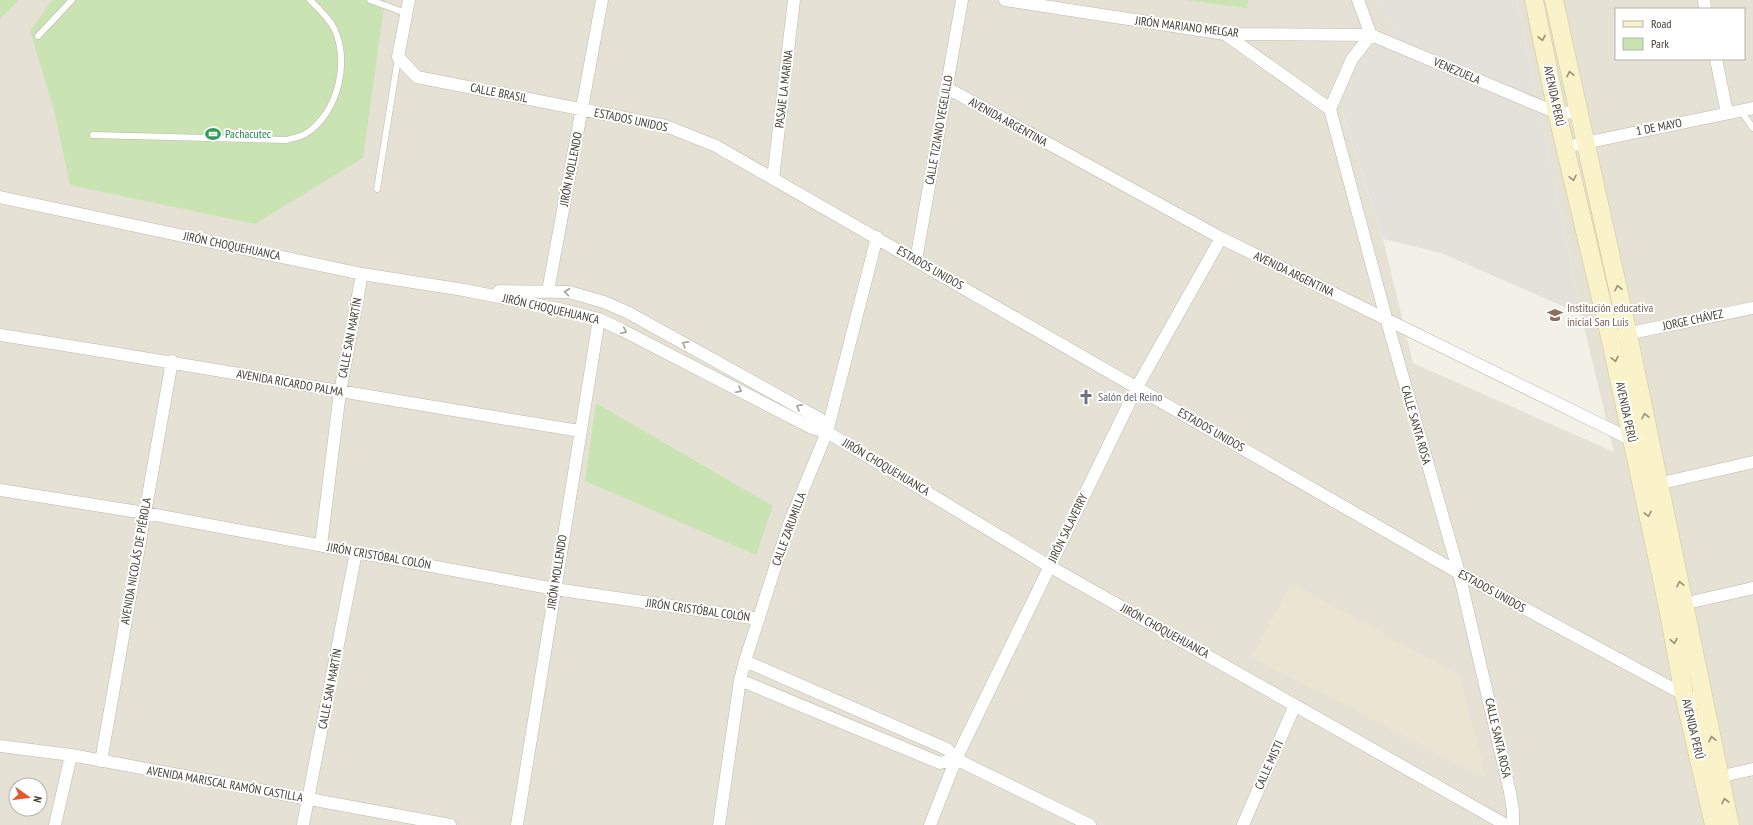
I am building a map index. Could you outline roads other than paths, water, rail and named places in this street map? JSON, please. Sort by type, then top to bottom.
[{"type":"main road","name":"AVENIDA PERÚ","points":[[1534,0],[1565,147],[1610,338],[1632,440],[1651,485]]},
{"type":"main road","name":"AVENIDA PERÚ","points":[[1554,0],[1628,334],[1650,442],[1651,485],[1676,606],[1705,706],[1712,778],[1714,825]]},
{"type":"main road","name":"AVENIDA PERÚ","points":[[1676,606],[1684,695],[1712,778],[1730,825]]},
{"type":"street","points":[[398,57],[409,0]]},
{"type":"street","name":"JIRÓN MOLLENDO","points":[[548,291],[602,0]]},
{"type":"street","name":"PASAJE LA MARINA","points":[[773,179],[794,0]]},
{"type":"street","name":"CALLE TIZIANO VEGELILLO","points":[[916,260],[962,0]]},
{"type":"street","name":"JIRÓN MARIANO MELGAR","points":[[1005,0],[1225,34],[1371,35]]},
{"type":"street","points":[[1225,34],[1330,109],[1352,59],[1371,35],[1358,0]]},
{"type":"street","name":"VENEZUELA","points":[[1371,35],[1558,113],[1578,112]]},
{"type":"street","name":"CALLE BRASIL","points":[[398,57],[417,77],[582,110]]},
{"type":"street","points":[[1716,60],[1727,114]]},
{"type":"street","name":"AVENIDA ARGENTINA","points":[[947,88],[1221,238],[1632,440],[1650,442]]},
{"type":"street","name":"CALLE SANTA ROSA","points":[[1330,109],[1386,318],[1459,573],[1510,792],[1513,811],[1513,825]]},
{"type":"street","name":"ESTADOS UNIDOS","points":[[582,110],[666,126],[716,146],[877,237],[1459,573],[1705,706]]},
{"type":"street","name":"1 DE MAYO","points":[[1565,147],[1747,110]]},
{"type":"street","name":"JIRÓN CHOQUEHUANCA","points":[[0,197],[362,274],[464,290],[564,310],[599,319],[629,333],[812,428],[827,432],[1049,566],[1506,825]]},
{"type":"street","name":"CALLE ZARUMILLA","points":[[720,825],[740,680],[745,661],[789,524],[827,432],[877,237]]},
{"type":"street","name":"JIRÓN SALAVERRY","points":[[930,825],[956,759],[1137,387],[1221,238]]},
{"type":"street","name":"CALLE SAN MARTÍN","points":[[321,546],[340,392],[362,274]]},
{"type":"street","name":"JIRÓN CHOQUEHUANCA","points":[[464,290],[569,292],[604,302],[629,313],[820,419],[827,432]]},
{"type":"street","name":"JORGE CHÁVEZ","points":[[1610,338],[1753,308]]},
{"type":"street","name":"JIRÓN MOLLENDO","points":[[517,825],[599,319]]},
{"type":"street","name":"AVENIDA RICARDO PALMA","points":[[0,335],[172,361],[340,392],[580,431]]},
{"type":"street","name":"AVENIDA NICOLÁS DE PIÉROLA","points":[[101,761],[172,361]]},
{"type":"street","points":[[1651,485],[1753,462]]},
{"type":"street","name":"JIRÓN CRISTÓBAL COLÓN","points":[[0,490],[145,513],[555,589],[759,619]]},
{"type":"street","name":"CALLE SAN MARTÍN","points":[[303,825],[356,552]]},
{"type":"street","points":[[1676,606],[1753,588]]},
{"type":"street","points":[[745,661],[947,749],[956,759],[1090,825]]},
{"type":"street","points":[[740,680],[940,763],[956,759]]},
{"type":"street","name":"CALLE MISTI","points":[[1243,825],[1295,705]]},
{"type":"street","name":"AVENIDA MARISCAL RAMÓN CASTILLA","points":[[0,746],[71,755],[450,825]]},
{"type":"street","points":[[55,825],[71,755]]},
{"type":"street","points":[[1712,778],[1753,769]]},
{"type":"lane","points":[[38,36],[72,0]]},
{"type":"lane","points":[[93,135],[287,140],[304,134],[323,118],[337,92],[342,68],[338,40],[331,23],[310,0]]},
{"type":"lane","points":[[370,0],[406,13]]},
{"type":"lane","points":[[377,189],[398,57]]},
{"type":"lane","points":[[1747,110],[1753,128]]},
{"type":"place","name":"Pachacutec","points":[[213,134]]},
{"type":"place","name":"Institución educativa inicial San Luis","points":[[1555,315]]},
{"type":"place","name":"Salón del Reino","points":[[1086,397]]}]
